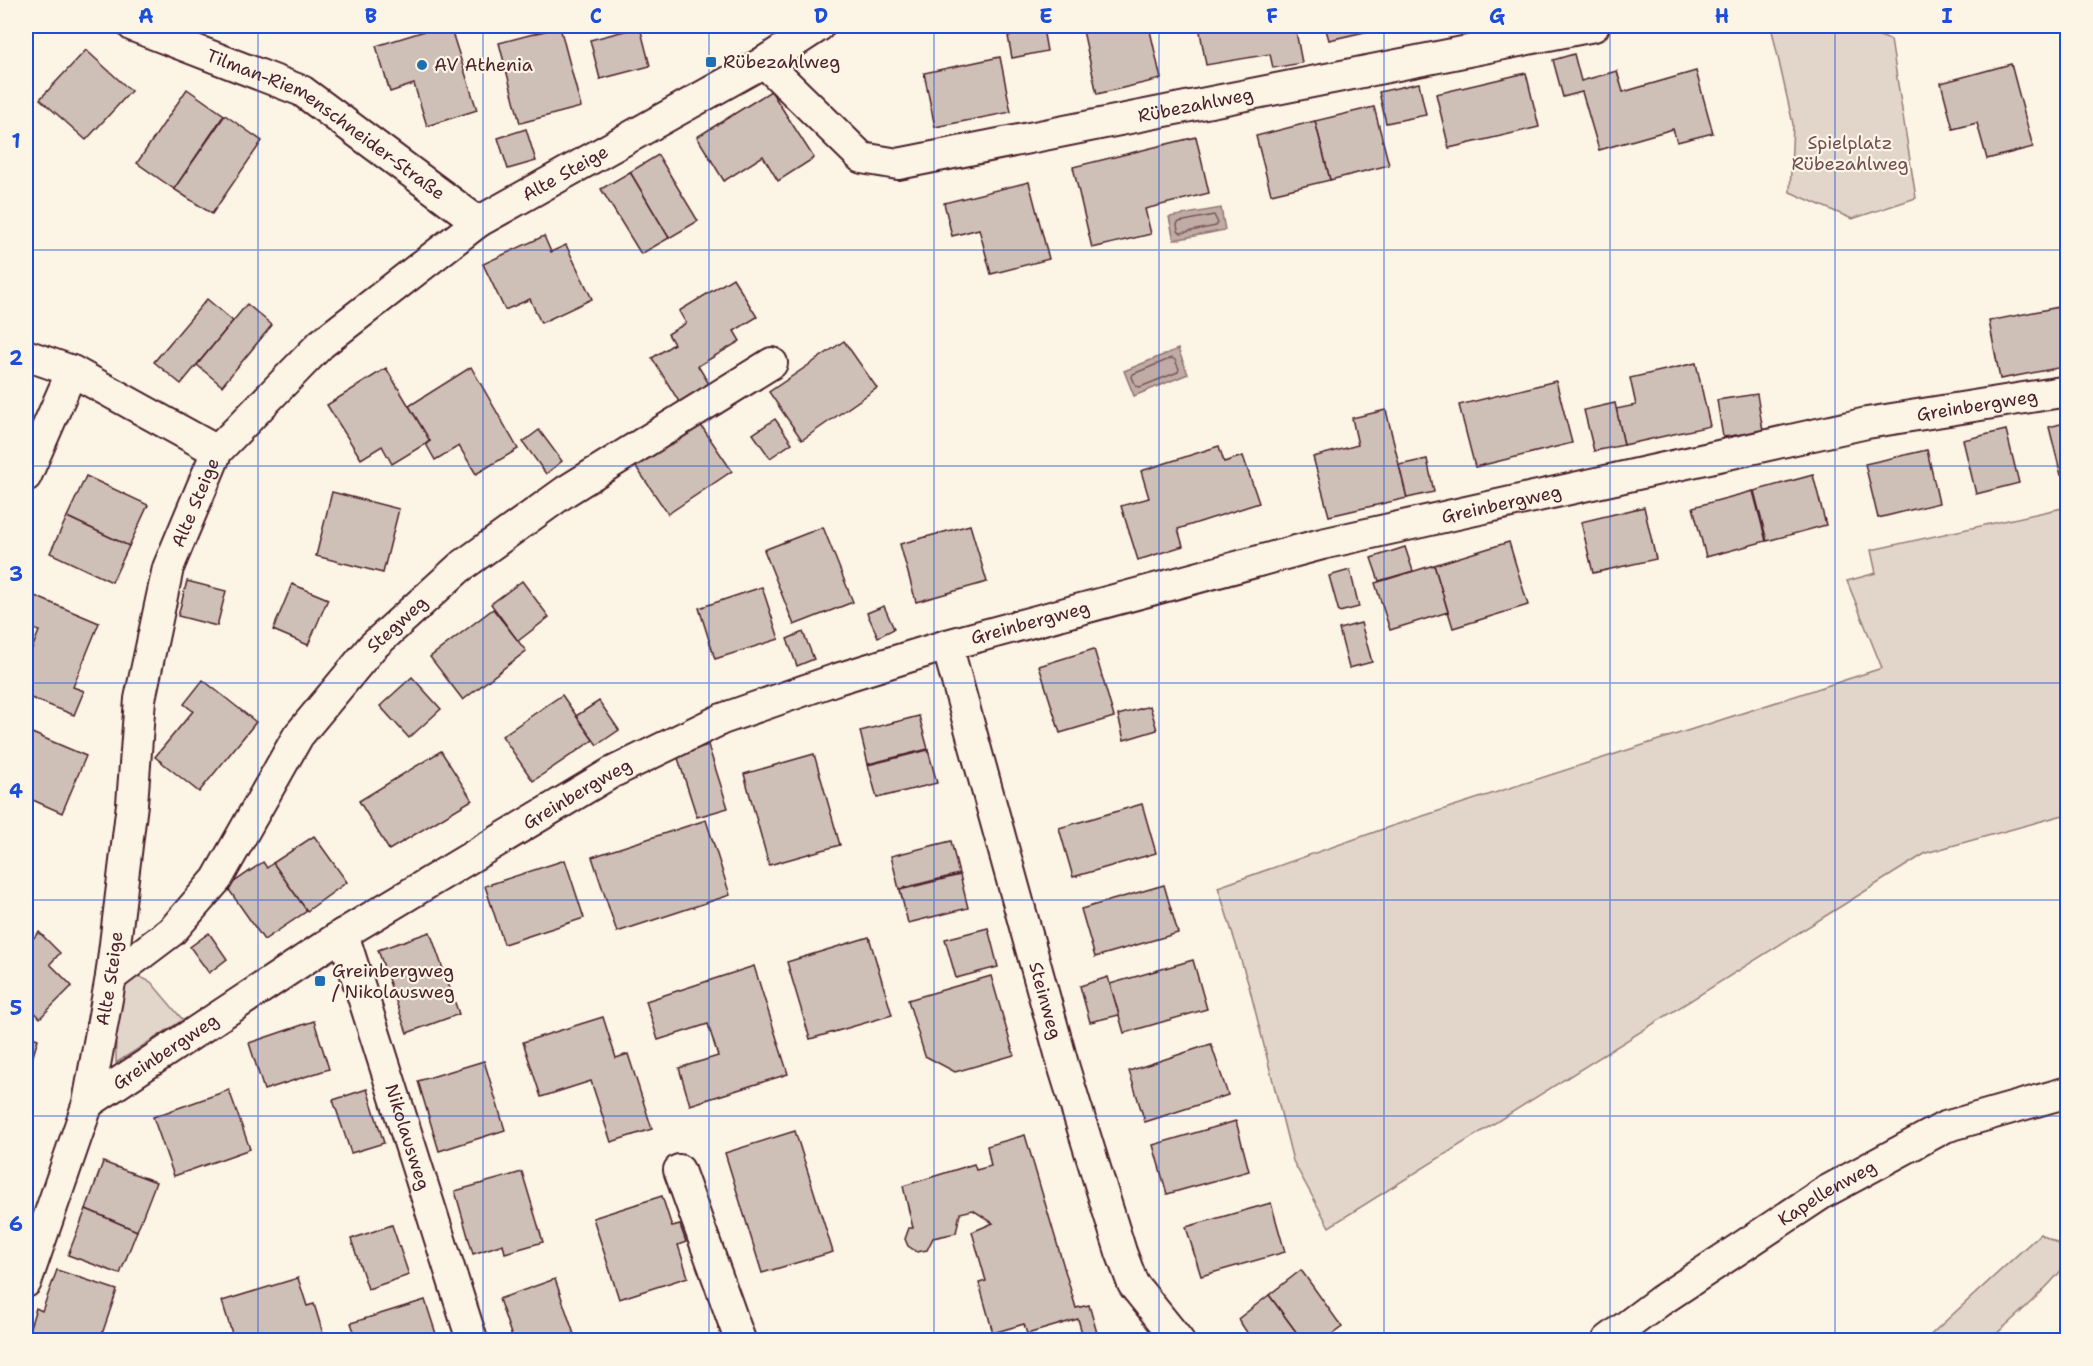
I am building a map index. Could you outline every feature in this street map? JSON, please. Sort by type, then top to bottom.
[{"type":"street","name":"Tilman-Riemenschneider-Straße","points":[[133,26],[302,91],[478,222]]},
{"type":"street","name":"Alte Steige","points":[[26,1279],[88,1103],[111,976],[132,804],[140,699],[168,568],[218,451],[321,344],[478,222],[764,62],[819,26]]},
{"type":"street","name":"Rübezahlweg","points":[[764,62],[862,158],[898,164],[1594,26]]},
{"type":"street","points":[[26,355],[72,371],[218,451]]},
{"type":"street","name":"Stegweg","points":[[111,976],[172,931],[217,879],[298,736],[372,647],[459,568],[566,491],[772,363]]},
{"type":"street","points":[[26,476],[72,371]]},
{"type":"street","name":"Greinbergweg","points":[[88,1103],[343,934],[611,773],[722,719],[837,679],[947,645],[1322,544],[1867,423],[2067,391]]},
{"type":"street","name":"Steinweg","points":[[947,645],[1064,1068],[1121,1252],[1133,1284],[1178,1341]]},
{"type":"street","name":"Nikolausweg","points":[[343,934],[472,1341]]},
{"type":"street","name":"Kapellenweg","points":[[1608,1341],[1660,1301],[1823,1193],[1946,1127],[2067,1092]]},
{"type":"street","points":[[680,1170],[740,1341]]},
{"type":"green space","name":"Spielplatz Rübezahlweg","points":[[1771,26],[1851,26],[1891,40],[1916,198],[1852,219],[1790,192],[1793,124]]},
{"type":"green space","points":[[2067,507],[2067,814],[1926,853],[1329,1227],[1293,1161],[1249,986],[1218,887],[1389,827],[1882,668],[1847,581],[1876,573],[1871,550]]},
{"type":"green space","points":[[134,974],[151,982],[183,1020],[116,1063],[115,994]]},
{"type":"green space","points":[[2040,1234],[2061,1246],[2068,1258],[2047,1287],[2020,1313],[1989,1340],[1925,1340]]},
{"type":"water","points":[[1221,208],[1225,230],[1174,240],[1169,217]]},
{"type":"water","points":[[1178,349],[1188,374],[1134,396],[1124,371]]},
{"type":"building","name":"AV Athenia","points":[[441,26],[450,26],[477,110],[427,126],[414,84],[390,92],[376,46]]},
{"type":"building","points":[[1082,26],[1149,26],[1161,79],[1097,94]]},
{"type":"building","points":[[1199,26],[1295,26],[1302,63],[1273,68],[1270,54],[1206,65]]},
{"type":"building","points":[[1325,26],[1391,26],[1329,40]]},
{"type":"building","points":[[560,27],[581,107],[520,123],[499,43]]},
{"type":"building","points":[[640,27],[650,66],[600,79],[590,40]]},
{"type":"building","points":[[1043,29],[1047,51],[1012,58],[1008,36]]},
{"type":"building","points":[[86,50],[131,91],[86,140],[40,99]]},
{"type":"building","points":[[1574,54],[1581,81],[1617,71],[1623,92],[1696,71],[1713,133],[1677,142],[1673,129],[1599,150],[1582,92],[1563,97],[1553,60]]},
{"type":"building","points":[[1000,57],[1011,112],[935,127],[924,73]]},
{"type":"building","points":[[2011,64],[2033,147],[1987,159],[1977,123],[1953,129],[1941,83]]},
{"type":"building","points":[[1526,73],[1539,127],[1449,148],[1436,94]]},
{"type":"building","points":[[1419,83],[1426,115],[1386,123],[1379,92]]},
{"type":"building","points":[[187,89],[224,115],[174,189],[137,163]]},
{"type":"building","points":[[771,91],[814,158],[778,181],[763,156],[724,181],[697,137]]},
{"type":"building","points":[[1374,107],[1389,165],[1330,180],[1315,121]]},
{"type":"building","points":[[225,115],[262,141],[212,214],[174,189]]},
{"type":"building","points":[[1315,121],[1330,180],[1271,194],[1256,136]]},
{"type":"building","points":[[526,129],[536,161],[508,169],[498,138]]},
{"type":"building","points":[[1196,137],[1209,193],[1145,209],[1151,234],[1092,248],[1073,167]]},
{"type":"building","points":[[658,155],[698,221],[669,238],[630,172]]},
{"type":"building","points":[[630,172],[669,238],[641,254],[601,189]]},
{"type":"building","points":[[1029,182],[1049,259],[991,274],[979,229],[952,236],[944,203]]},
{"type":"building","points":[[544,236],[551,252],[566,245],[592,299],[541,323],[530,299],[505,310],[483,264]]},
{"type":"building","points":[[733,278],[757,317],[734,331],[740,341],[698,366],[711,387],[681,405],[652,358],[674,344],[668,334],[686,323],[679,311]]},
{"type":"building","points":[[207,299],[233,321],[181,384],[154,362]]},
{"type":"building","points":[[247,304],[272,325],[222,386],[197,365]]},
{"type":"building","points":[[2059,307],[2068,350],[2068,366],[2000,379],[1989,321]]},
{"type":"building","points":[[844,341],[877,388],[802,440],[769,392]]},
{"type":"building","points":[[1696,363],[1710,426],[1624,445],[1616,409],[1636,405],[1630,378]]},
{"type":"building","points":[[471,367],[518,449],[476,474],[459,446],[435,460],[426,444],[430,441],[409,406]]},
{"type":"building","points":[[386,368],[430,441],[392,464],[382,446],[361,459],[327,405]]},
{"type":"building","points":[[1556,381],[1572,443],[1475,467],[1459,405]]},
{"type":"building","points":[[1757,394],[1763,431],[1723,437],[1717,400]]},
{"type":"building","points":[[1615,403],[1624,445],[1594,451],[1584,410]]},
{"type":"building","points":[[1386,410],[1407,498],[1329,516],[1313,457],[1358,445],[1352,418]]},
{"type":"building","points":[[775,419],[792,443],[770,458],[753,434]]},
{"type":"building","points":[[698,421],[732,471],[668,514],[634,464]]},
{"type":"building","points":[[2068,422],[2068,473],[2061,475],[2049,427]]},
{"type":"building","points":[[539,430],[562,461],[546,474],[523,442]]},
{"type":"building","points":[[2006,430],[2019,483],[1976,494],[1963,440]]},
{"type":"building","points":[[1219,446],[1224,462],[1243,456],[1259,503],[1178,529],[1183,546],[1138,560],[1121,506],[1149,498],[1141,471]]},
{"type":"building","points":[[1927,450],[1939,503],[1878,518],[1865,464]]},
{"type":"building","points":[[1427,459],[1434,492],[1407,498],[1399,465]]},
{"type":"building","points":[[1813,475],[1826,525],[1767,541],[1754,491]]},
{"type":"building","points":[[86,476],[148,505],[129,546],[67,517]]},
{"type":"building","points":[[1753,491],[1766,541],[1706,557],[1693,507]]},
{"type":"building","points":[[332,492],[399,509],[383,573],[316,556]]},
{"type":"building","points":[[1644,507],[1656,559],[1593,573],[1581,522]]},
{"type":"building","points":[[67,517],[129,546],[112,582],[50,553]]},
{"type":"building","points":[[970,525],[987,582],[916,602],[900,544]]},
{"type":"building","points":[[823,527],[853,602],[794,625],[764,550]]},
{"type":"building","points":[[1509,542],[1528,605],[1453,628],[1434,565]]},
{"type":"building","points":[[1405,547],[1413,571],[1379,581],[1371,558]]},
{"type":"building","points":[[1434,565],[1448,612],[1390,630],[1375,583]]},
{"type":"building","points":[[1350,570],[1359,607],[1339,612],[1329,576]]},
{"type":"building","points":[[187,581],[226,591],[217,626],[178,616]]},
{"type":"building","points":[[522,581],[549,617],[518,641],[491,604]]},
{"type":"building","points":[[292,584],[328,599],[308,645],[273,630]]},
{"type":"building","points":[[762,587],[779,639],[715,659],[699,608]]},
{"type":"building","points":[[30,594],[99,623],[73,687],[84,691],[74,715],[26,696],[26,685],[30,674],[26,672],[26,664],[39,631],[26,626],[26,605]]},
{"type":"building","points":[[884,606],[894,629],[878,637],[867,613]]},
{"type":"building","points":[[493,609],[526,651],[463,700],[430,657]]},
{"type":"building","points":[[1361,623],[1372,662],[1349,668],[1339,629]]},
{"type":"building","points":[[803,632],[814,659],[797,666],[787,639]]},
{"type":"building","points":[[1094,649],[1114,717],[1060,733],[1039,666]]},
{"type":"building","points":[[412,677],[441,709],[409,738],[380,706]]},
{"type":"building","points":[[203,680],[256,722],[199,792],[155,757],[193,711],[184,704]]},
{"type":"building","points":[[562,695],[593,740],[533,781],[502,736]]},
{"type":"building","points":[[599,701],[619,730],[597,745],[576,716]]},
{"type":"building","points":[[1150,706],[1157,730],[1124,740],[1118,715]]},
{"type":"building","points":[[919,716],[928,749],[868,764],[860,731]]},
{"type":"building","points":[[32,733],[86,756],[62,813],[26,797],[26,748]]},
{"type":"building","points":[[708,745],[728,808],[697,817],[677,755]]},
{"type":"building","points":[[928,750],[937,783],[877,798],[868,765]]},
{"type":"building","points":[[441,751],[472,800],[389,850],[359,801]]},
{"type":"building","points":[[814,754],[840,845],[769,865],[744,774]]},
{"type":"building","points":[[1142,804],[1156,853],[1073,877],[1059,828]]},
{"type":"building","points":[[706,820],[730,895],[617,932],[592,857]]},
{"type":"building","points":[[314,836],[347,882],[307,911],[273,863]]},
{"type":"building","points":[[951,841],[959,874],[899,889],[891,856]]},
{"type":"building","points":[[565,860],[584,918],[504,944],[485,886]]},
{"type":"building","points":[[263,862],[267,868],[273,863],[307,911],[264,940],[227,887]]},
{"type":"building","points":[[960,875],[968,908],[908,923],[900,890]]},
{"type":"building","points":[[1164,885],[1178,933],[1095,957],[1081,909]]},
{"type":"building","points":[[988,928],[998,967],[956,978],[945,939]]},
{"type":"building","points":[[39,932],[60,953],[50,964],[72,986],[40,1018],[26,1003],[26,946]]},
{"type":"building","points":[[430,932],[459,1014],[407,1033],[378,950]]},
{"type":"building","points":[[209,933],[227,959],[209,973],[190,947]]},
{"type":"building","points":[[869,937],[892,1015],[810,1039],[787,962]]},
{"type":"building","points":[[1193,960],[1207,1009],[1124,1033],[1110,984]]},
{"type":"building","points":[[754,966],[788,1074],[690,1105],[679,1068],[718,1056],[708,1024],[658,1040],[646,1001]]},
{"type":"building","points":[[991,976],[1014,1055],[955,1072],[925,1056],[908,1000]]},
{"type":"building","points":[[1108,977],[1119,1015],[1090,1022],[1080,986]]},
{"type":"building","points":[[603,1017],[616,1058],[628,1054],[652,1129],[611,1142],[591,1081],[541,1097],[523,1042]]},
{"type":"building","points":[[314,1021],[329,1069],[264,1090],[249,1043]]},
{"type":"building","points":[[26,1035],[38,1039],[26,1080]]},
{"type":"building","points":[[1211,1044],[1228,1095],[1145,1122],[1129,1071]]},
{"type":"building","points":[[484,1061],[505,1130],[439,1151],[418,1081]]},
{"type":"building","points":[[367,1089],[384,1143],[351,1153],[333,1100]]},
{"type":"building","points":[[229,1090],[250,1149],[174,1176],[153,1117]]},
{"type":"building","points":[[1236,1121],[1249,1171],[1167,1194],[1153,1145]]},
{"type":"building","points":[[795,1131],[833,1252],[762,1273],[725,1153]]},
{"type":"building","points":[[1025,1135],[1076,1308],[1089,1305],[1099,1340],[1084,1340],[1078,1319],[1027,1334],[1024,1324],[993,1333],[979,1283],[986,1281],[972,1232],[993,1223],[973,1210],[960,1213],[956,1233],[933,1238],[927,1250],[917,1252],[908,1246],[905,1239],[909,1228],[913,1228],[903,1186],[974,1164],[976,1170],[991,1166],[987,1146]]},
{"type":"building","points":[[103,1162],[156,1182],[137,1231],[86,1209]]},
{"type":"building","points":[[522,1172],[543,1242],[505,1253],[503,1244],[473,1254],[455,1191]]},
{"type":"building","points":[[662,1196],[672,1227],[680,1225],[686,1242],[678,1245],[688,1277],[619,1299],[593,1218]]},
{"type":"building","points":[[1271,1203],[1285,1252],[1201,1276],[1186,1227]]},
{"type":"building","points":[[86,1209],[137,1231],[120,1274],[68,1255]]},
{"type":"building","points":[[392,1225],[409,1275],[368,1289],[351,1239]]},
{"type":"building","points":[[57,1270],[117,1290],[100,1340],[26,1340],[36,1308],[42,1311]]},
{"type":"building","points":[[1301,1270],[1342,1327],[1324,1340],[1302,1340],[1269,1295]]},
{"type":"building","points":[[298,1278],[307,1306],[314,1304],[325,1340],[234,1340],[222,1301]]},
{"type":"building","points":[[555,1279],[576,1340],[513,1340],[499,1299]]},
{"type":"building","points":[[1269,1295],[1302,1340],[1252,1340],[1238,1319]]},
{"type":"building","points":[[425,1300],[438,1340],[357,1340],[351,1323]]},
{"type":"place","name":"Rübezahlweg","points":[[711,62]]},
{"type":"place","name":"AV Athenia","points":[[422,65]]},
{"type":"place","name":"Greinbergweg / Nikolausweg","points":[[320,981]]}]
